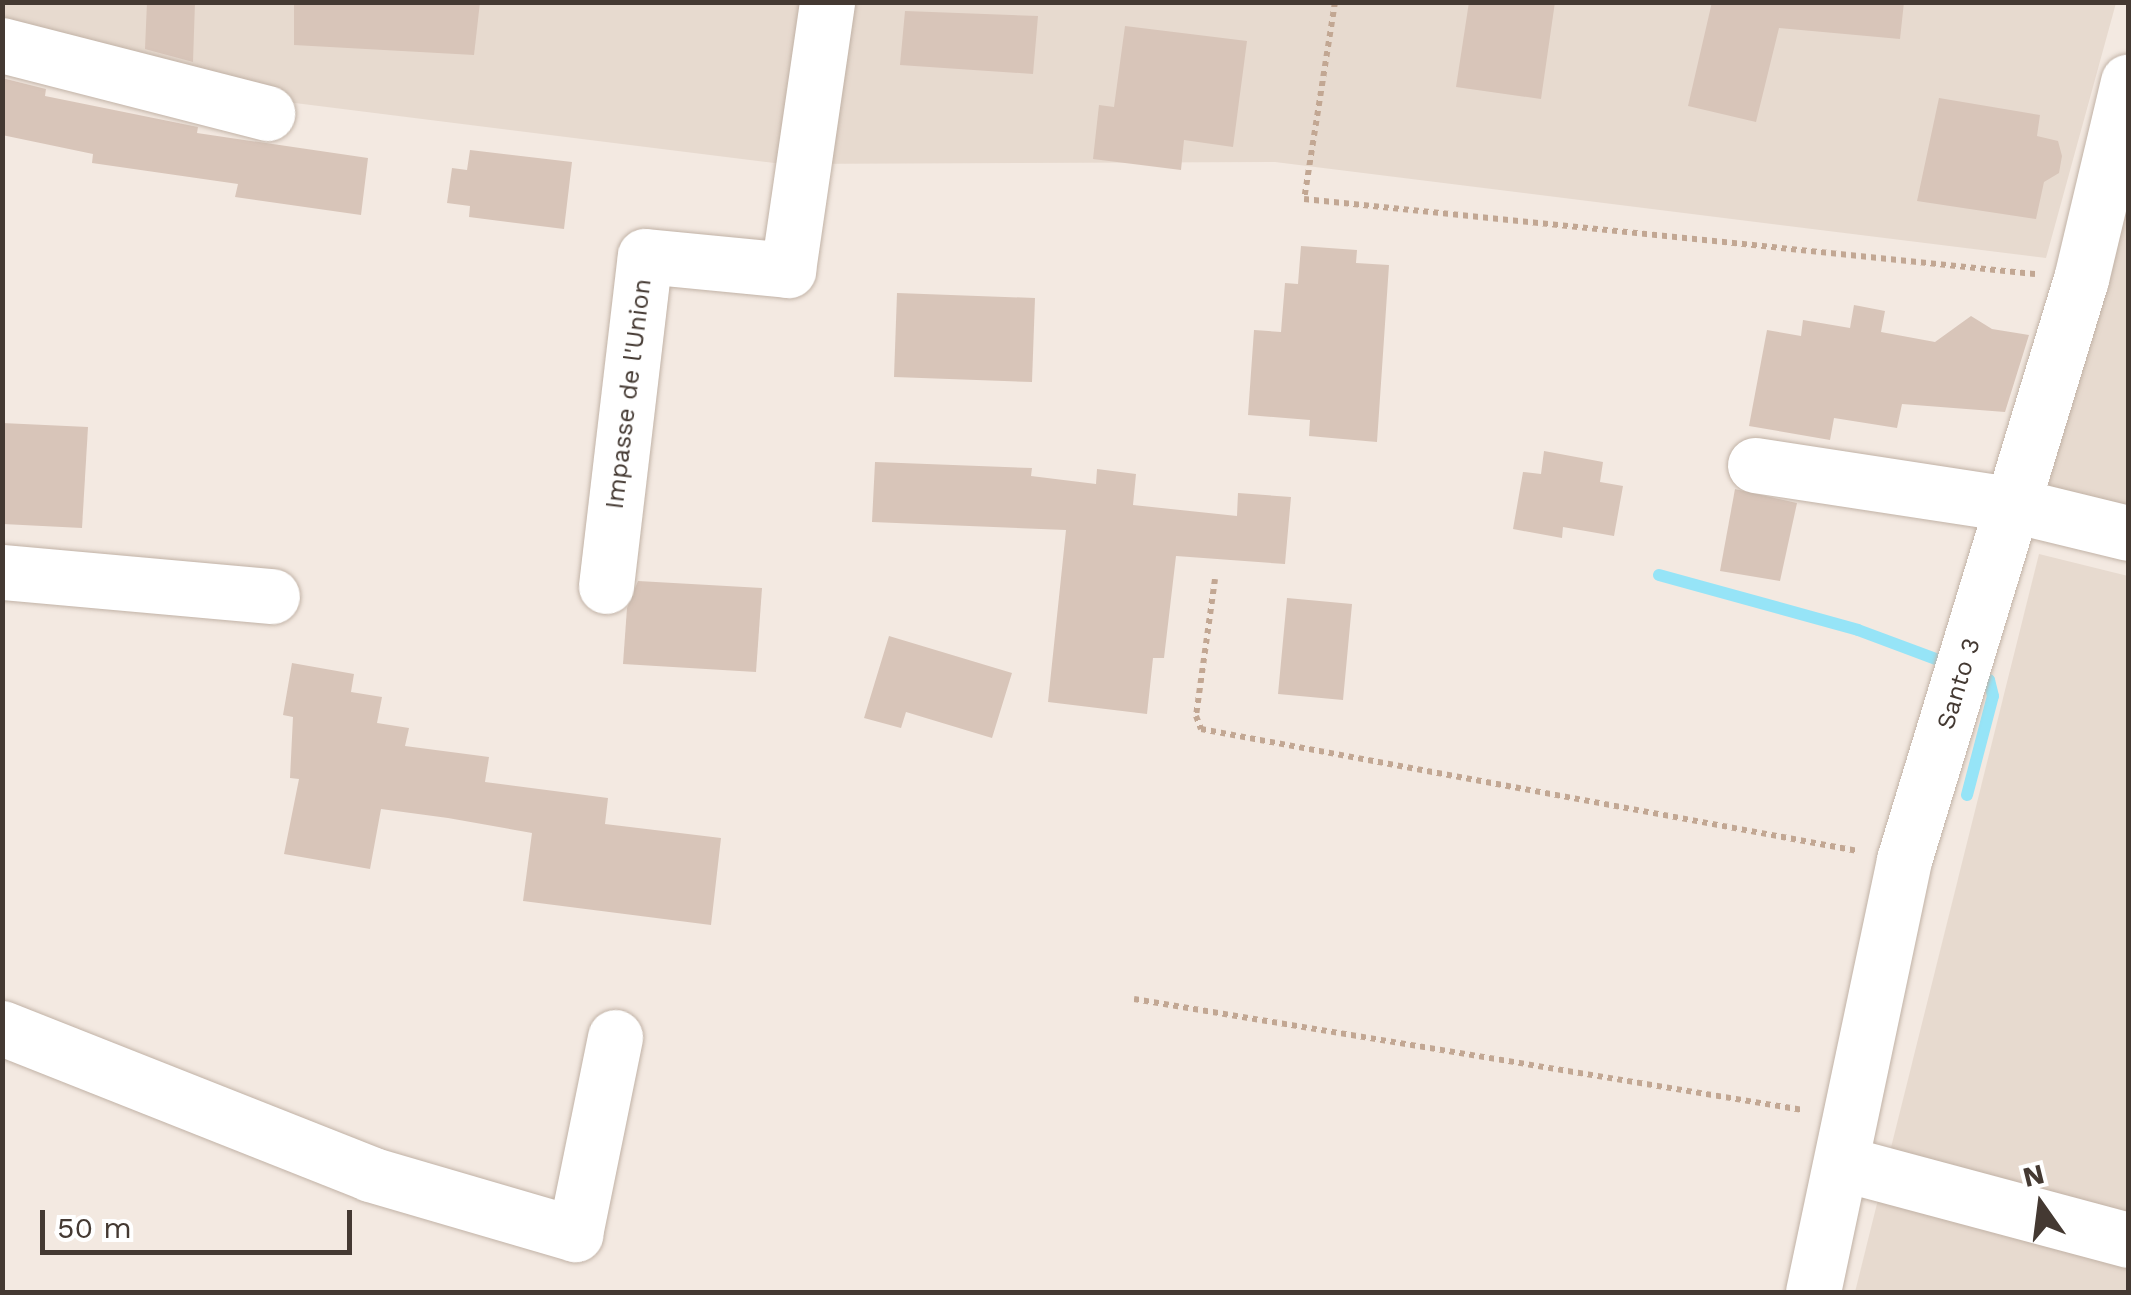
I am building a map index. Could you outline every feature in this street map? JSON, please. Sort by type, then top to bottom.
[{"type":"street","name":"Impasse de l'Union","points":[[606,586],[645,256],[788,270],[827,2]]},
{"type":"street","points":[[2,45],[267,113]]},
{"type":"street","name":"Santo 3","points":[[1813,1292],[1904,860],[2009,504],[2081,279],[2128,82]]},
{"type":"street","points":[[1755,466],[2009,504],[2128,533]]},
{"type":"street","points":[[2,572],[272,596]]},
{"type":"street","points":[[2,1028],[370,1174],[575,1234],[614,1037]]},
{"type":"street","points":[[1845,1140],[2128,1240]]},
{"type":"path","points":[[1335,2],[1304,199],[2081,279]]},
{"type":"path","points":[[1215,578],[1196,716],[1201,730],[1904,860]]},
{"type":"path","points":[[1134,1000],[1845,1140]]},
{"type":"shaded area","points":[[2,3],[2116,3],[2046,258],[1275,162],[783,164],[295,103],[3,19]]},
{"type":"shaded area","points":[[2128,170],[2128,517],[2046,494]]},
{"type":"shaded area","points":[[2039,554],[2128,576],[2128,1292],[1855,1292]]},
{"type":"building","points":[[147,2],[195,2],[193,62],[145,49]]},
{"type":"building","points":[[294,2],[480,2],[474,55],[294,45]]},
{"type":"building","points":[[1469,2],[1555,2],[1541,99],[1456,87]]},
{"type":"building","points":[[1712,2],[1904,2],[1900,39],[1779,28],[1756,122],[1688,106]]},
{"type":"building","points":[[905,11],[1038,16],[1033,74],[900,65]]},
{"type":"building","points":[[1125,26],[1247,41],[1233,147],[1184,140],[1181,170],[1093,159],[1099,105],[1114,107]]},
{"type":"building","points":[[2,78],[46,89],[45,96],[198,127],[197,133],[368,158],[361,215],[235,197],[238,184],[92,163],[93,154],[2,135]]},
{"type":"building","points":[[1939,98],[2040,115],[2037,136],[2058,141],[2062,156],[2059,173],[2044,182],[2036,219],[1917,201]]},
{"type":"building","points":[[470,150],[572,162],[564,229],[469,217],[470,206],[447,203],[452,168],[467,170]]},
{"type":"building","points":[[1301,246],[1357,250],[1356,263],[1389,265],[1377,442],[1309,436],[1310,420],[1248,415],[1254,330],[1281,332],[1285,283],[1298,284]]},
{"type":"building","points":[[897,293],[1035,298],[1032,382],[894,377]]},
{"type":"building","points":[[1854,305],[1885,311],[1881,332],[1935,342],[1971,316],[1992,329],[2029,335],[2005,412],[1902,404],[1897,428],[1834,418],[1830,440],[1749,426],[1767,330],[1801,336],[1803,320],[1850,328]]},
{"type":"building","points":[[2,423],[88,427],[82,528],[3,524]]},
{"type":"building","points":[[1544,451],[1603,462],[1600,482],[1623,486],[1614,536],[1563,527],[1562,538],[1513,529],[1523,472],[1541,474]]},
{"type":"building","points":[[875,462],[1032,468],[1031,476],[1096,484],[1097,469],[1136,474],[1133,505],[1237,516],[1238,493],[1291,497],[1285,564],[1176,556],[1164,658],[1153,658],[1147,714],[1048,702],[1066,530],[872,522]]},
{"type":"building","points":[[1735,489],[1797,503],[1780,581],[1720,571]]},
{"type":"building","points":[[638,581],[762,588],[756,672],[623,664],[627,608]]},
{"type":"building","points":[[1287,598],[1352,604],[1343,700],[1278,694]]},
{"type":"building","points":[[889,636],[1012,673],[992,738],[906,712],[901,728],[864,718]]},
{"type":"building","points":[[292,663],[354,674],[351,692],[382,697],[377,723],[409,728],[405,746],[489,757],[485,782],[608,798],[605,824],[721,838],[711,925],[523,901],[532,833],[448,818],[381,809],[370,869],[284,854],[299,779],[290,778],[293,717],[283,715]]},
{"type":"waterway","points":[[1659,575],[1858,630],[1949,664]]},
{"type":"waterway","points":[[1967,795],[1993,696],[1989,680],[1972,674]]}]
